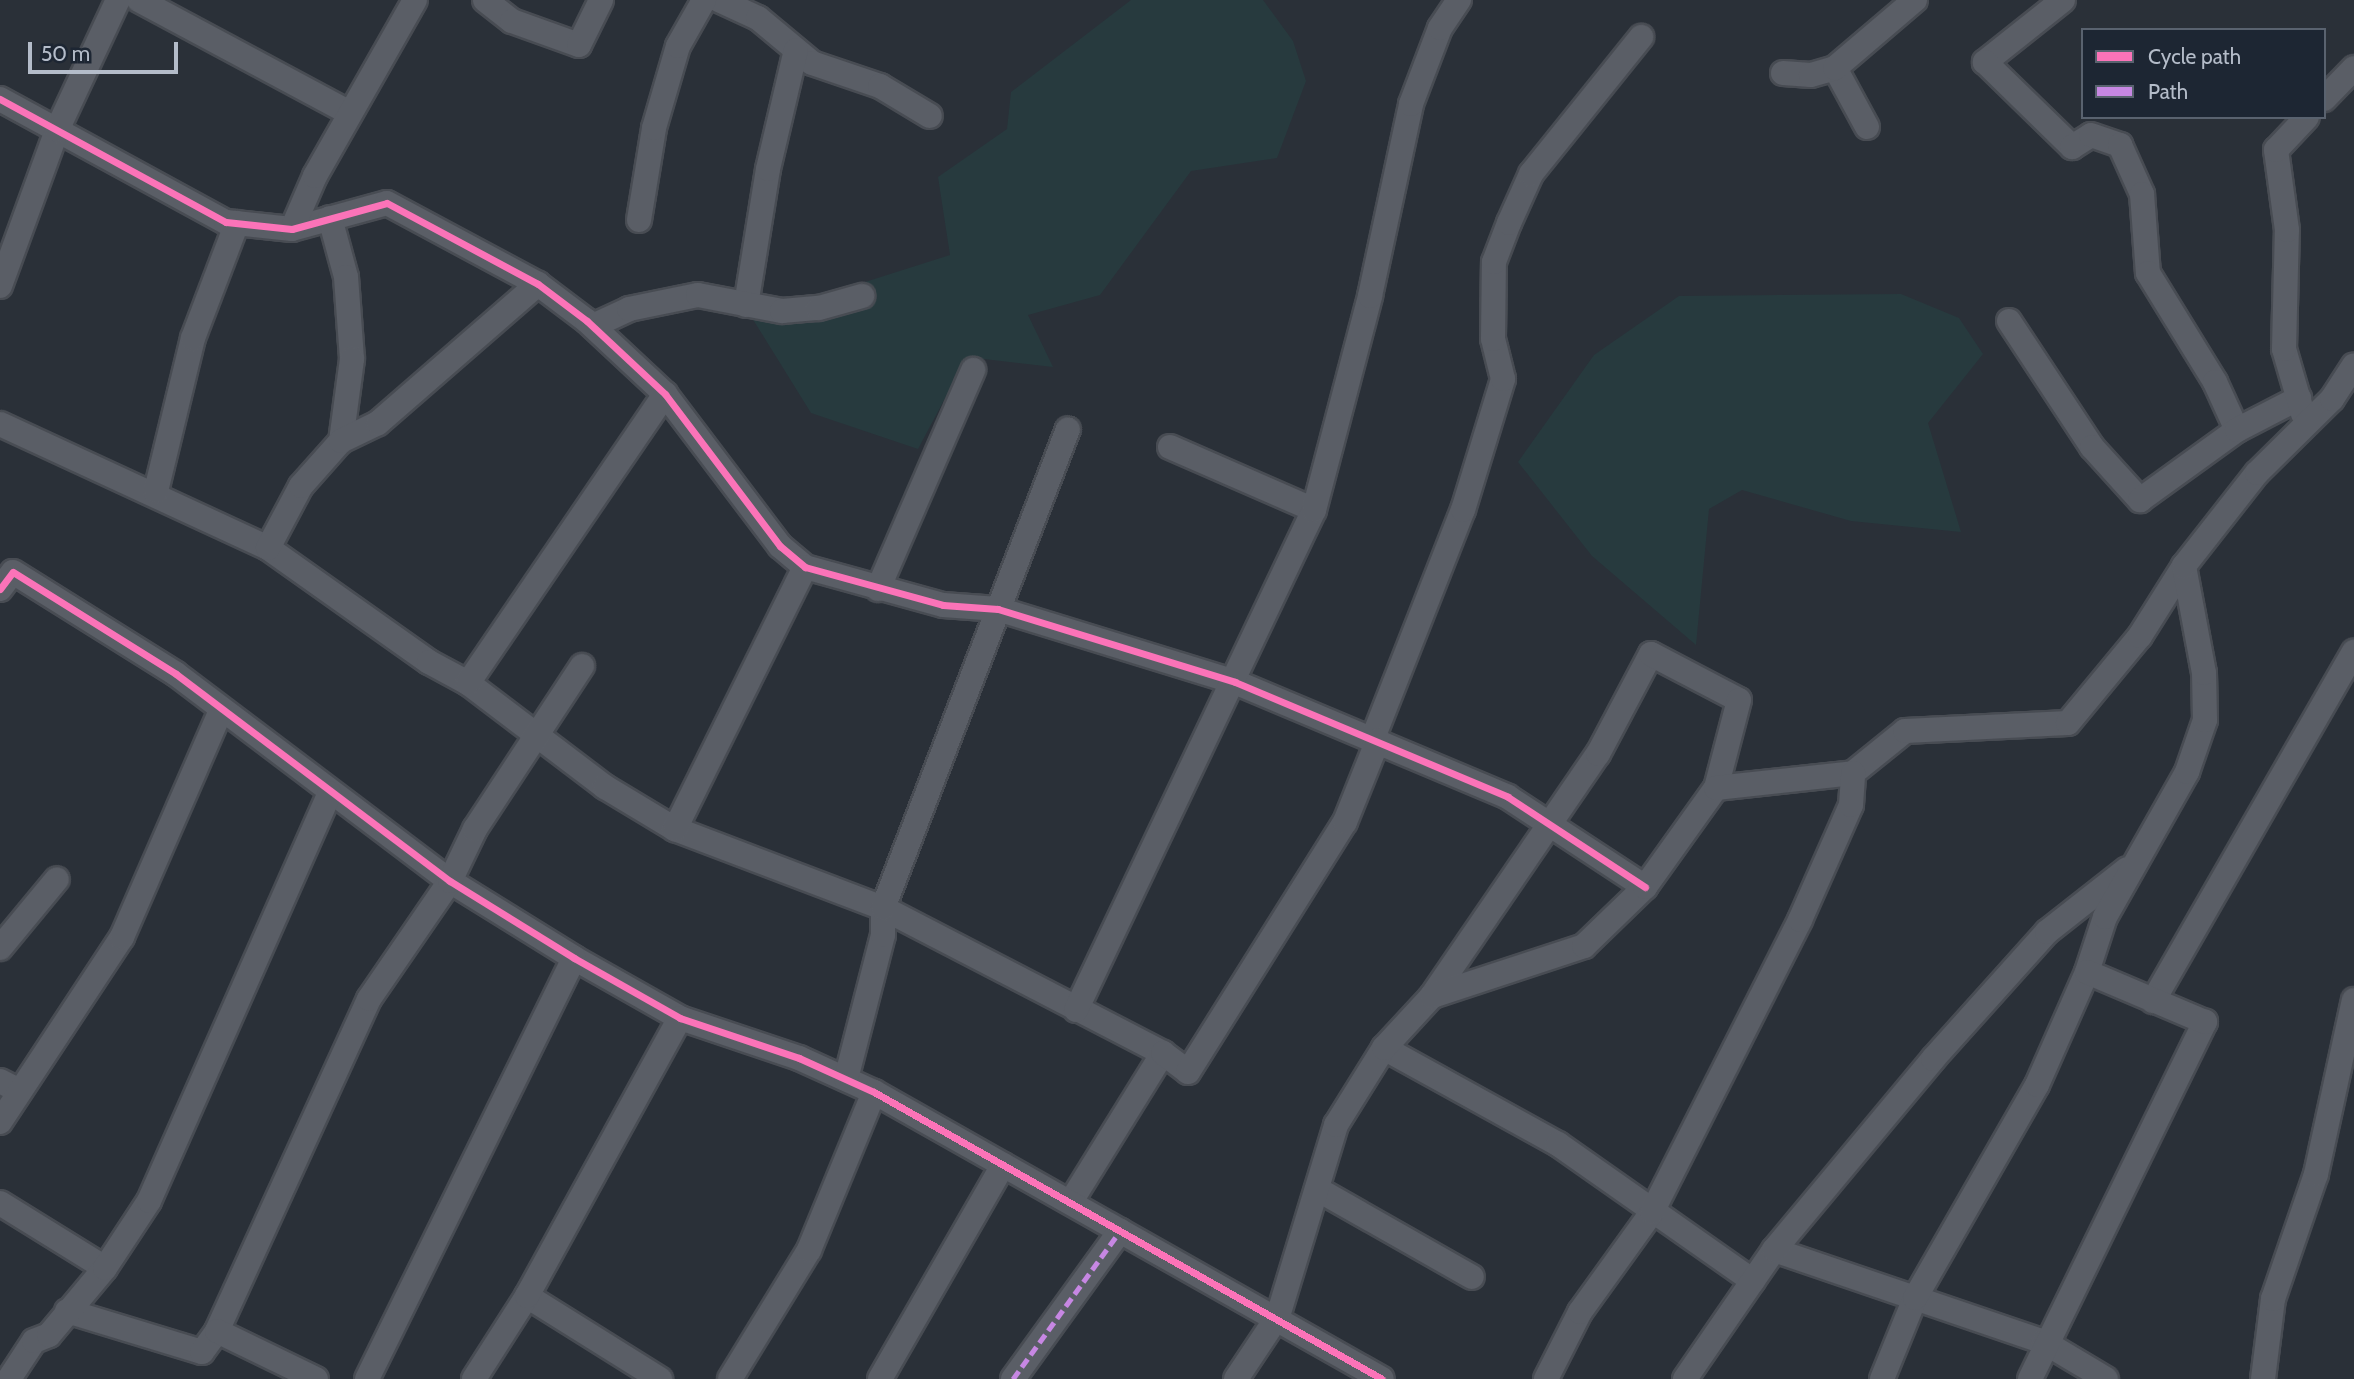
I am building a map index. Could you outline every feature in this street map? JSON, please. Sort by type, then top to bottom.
[{"type":"street","points":[[0,286],[57,130],[118,0]]},
{"type":"street","points":[[139,0],[350,113]]},
{"type":"street","points":[[485,0],[513,21],[579,46],[601,0]]},
{"type":"street","points":[[639,220],[654,128],[675,57],[704,0]]},
{"type":"street","points":[[719,0],[758,18],[812,63],[880,86],[930,116]]},
{"type":"street","points":[[1076,1010],[1235,682],[1314,510],[1370,296],[1410,104],[1440,28],[1459,0]]},
{"type":"street","points":[[1783,73],[1811,75],[1835,68],[1915,0]]},
{"type":"street","points":[[2063,0],[1984,62],[2072,147],[2091,135],[2119,145],[2142,194],[2148,273],[2215,382],[2237,430]]},
{"type":"street","points":[[292,229],[350,113],[412,1]]},
{"type":"street","points":[[0,424],[156,491],[268,548],[429,662],[468,683],[537,737],[675,830],[883,908],[1163,1053],[1188,1072],[1345,821],[1463,510],[1503,379],[1493,339],[1494,262],[1531,174],[1641,37]]},
{"type":"street","points":[[746,305],[768,169],[796,50]]},
{"type":"street","points":[[1835,68],[1867,127]]},
{"type":"street","points":[[2326,97],[2354,68]]},
{"type":"street","points":[[0,99],[237,223],[292,229],[387,203],[538,284],[593,326],[665,394],[780,546],[805,567],[943,605],[998,609],[1235,682],[1508,797],[1547,826],[1645,887]]},
{"type":"street","points":[[2305,119],[2276,150],[2287,230],[2284,349],[2306,425]]},
{"type":"street","points":[[330,218],[346,277],[352,359],[341,441]]},
{"type":"street","points":[[156,491],[193,338],[237,223]]},
{"type":"street","points":[[268,548],[301,486],[341,441],[378,424],[538,284]]},
{"type":"street","points":[[593,326],[629,309],[698,295],[746,305],[819,308],[862,296]]},
{"type":"street","points":[[2009,321],[2092,447],[2140,500],[2237,430],[2298,398]]},
{"type":"street","points":[[1716,788],[1853,773],[1905,731],[2068,723],[2140,636],[2184,566],[2257,473],[2332,399],[2354,365]]},
{"type":"street","points":[[878,589],[973,370]]},
{"type":"street","points":[[468,683],[665,394]]},
{"type":"street","points":[[846,1079],[883,935],[883,908],[1068,429]]},
{"type":"street","points":[[1170,447],[1314,510]]},
{"type":"street","points":[[1882,1379],[1915,1298],[2036,1085],[2087,972],[2105,917],[2188,772],[2205,720],[2204,673],[2184,566]]},
{"type":"street","points":[[675,830],[805,567]]},
{"type":"street","points":[[0,589],[13,572],[176,674],[220,710],[450,881],[574,958],[680,1018],[846,1079],[874,1092],[1003,1165],[1072,1200],[1120,1231],[1278,1316],[1382,1379]]},
{"type":"street","points":[[2153,1001],[2354,652]]},
{"type":"street","points":[[1236,1379],[1278,1316],[1336,1125],[1384,1048],[1432,996],[1598,754],[1651,654],[1739,700],[1716,788],[1645,887],[1584,946],[1432,996]]},
{"type":"street","points":[[67,1311],[202,1352],[216,1331],[369,999],[450,881],[475,830],[582,666]]},
{"type":"street","points":[[0,1122],[10,1086],[122,937],[220,710]]},
{"type":"street","points":[[1546,1379],[1580,1312],[1652,1212],[1800,920],[1851,805],[1853,773]]},
{"type":"street","points":[[9,1379],[34,1341],[49,1335],[104,1268],[149,1201],[330,793]]},
{"type":"street","points":[[1685,1379],[1774,1250],[2047,932],[2141,858]]},
{"type":"street","points":[[0,948],[57,879]]},
{"type":"street","points":[[368,1379],[574,958]]},
{"type":"street","points":[[2030,1379],[2044,1342],[2205,1021],[2087,972]]},
{"type":"street","points":[[2263,1379],[2273,1300],[2316,1174],[2354,1000]]},
{"type":"street","points":[[474,1379],[527,1296],[680,1018]]},
{"type":"street","points":[[1384,1048],[1558,1144],[1753,1281]]},
{"type":"street","points":[[1072,1200],[1163,1053]]},
{"type":"street","points":[[730,1379],[809,1250],[874,1092]]},
{"type":"street","points":[[880,1379],[1003,1165]]},
{"type":"street","points":[[1317,1189],[1472,1277]]},
{"type":"street","points":[[0,1203],[104,1268]]},
{"type":"street","points":[[1013,1379],[1120,1231]]},
{"type":"street","points":[[1774,1250],[2044,1342],[2106,1379]]},
{"type":"street","points":[[527,1296],[660,1379]]},
{"type":"street","points":[[216,1331],[316,1379]]},
{"type":"green space","points":[[1131,0],[1263,0],[1293,41],[1306,81],[1277,158],[1191,171],[1100,295],[1028,315],[1053,367],[967,357],[918,449],[811,413],[752,318],[950,255],[938,177],[1007,129],[1011,92]]},
{"type":"green space","points":[[1901,294],[1959,318],[1983,354],[1928,423],[1961,532],[1851,521],[1742,490],[1709,509],[1696,645],[1592,556],[1518,462],[1594,355],[1679,296]]},
{"type":"marked path","points":[[1013,1379],[1120,1231]]},
{"type":"cycle path","points":[[0,99],[226,222],[292,229],[387,203],[538,284],[587,321],[665,394],[780,546],[805,567],[943,605],[998,609],[1235,682],[1508,797],[1645,887]]},
{"type":"cycle path","points":[[0,589],[13,572],[176,674],[450,881],[574,958],[680,1018],[799,1058],[874,1092],[1382,1379]]}]
